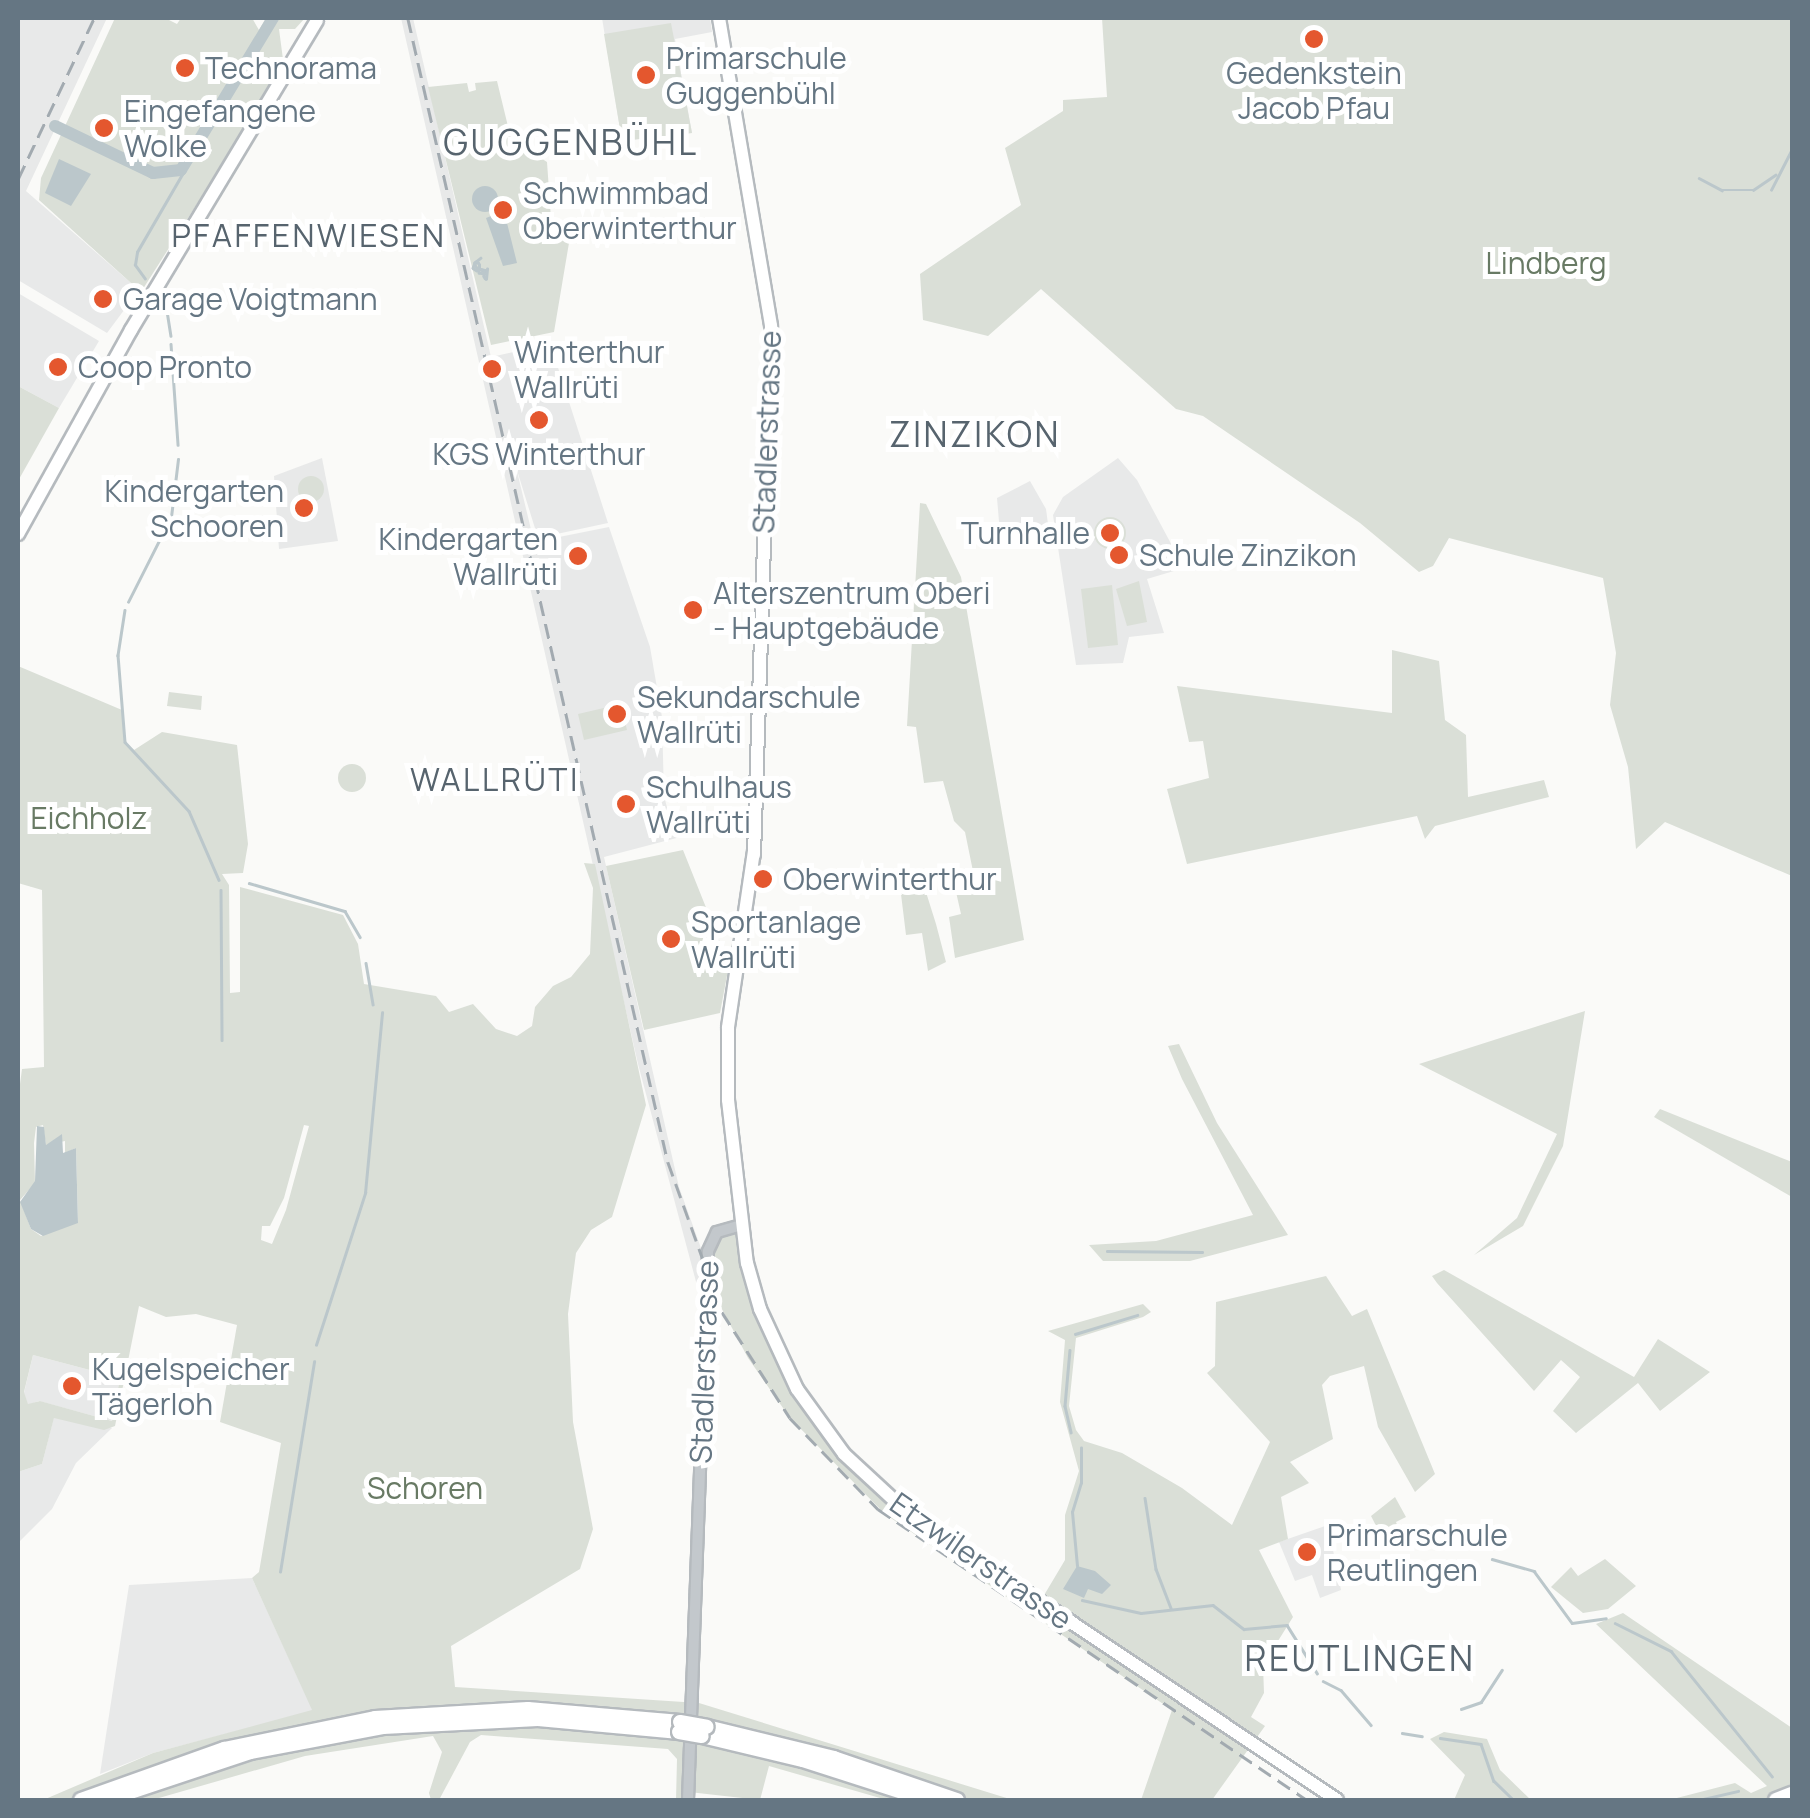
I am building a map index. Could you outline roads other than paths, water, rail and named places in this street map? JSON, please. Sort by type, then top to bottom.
[{"type":"highway","points":[[81,1800],[224,1749],[375,1718],[528,1709],[679,1727],[812,1752],[958,1800]]},
{"type":"highway","points":[[106,1800],[240,1755],[383,1727],[538,1719],[679,1727]]},
{"type":"highway","points":[[705,1732],[926,1800]]},
{"type":"highway","points":[[1776,1800],[1792,1794]]},
{"type":"main road","name":"Stadlerstrasse","points":[[719,18],[771,326],[754,850],[726,1064],[741,1225]]},
{"type":"main road","points":[[18,534],[317,19]]},
{"type":"main road","name":"Etzwilerstrasse","points":[[741,1225],[760,1309],[786,1368],[814,1415],[867,1478],[931,1530],[1337,1800]]},
{"type":"street","name":"Stadlerstrasse","points":[[688,1800],[708,1251],[716,1232],[741,1225]]},
{"type":"waterway","points":[[55,126],[153,173],[181,170],[273,18]]},
{"type":"waterway","points":[[1771,190],[1792,149]]},
{"type":"waterway","points":[[145,279],[135,265],[137,252],[188,164]]},
{"type":"waterway","points":[[1699,178],[1722,190],[1753,190],[1775,175]]},
{"type":"waterway","points":[[481,258],[475,263],[475,265],[478,269],[481,269],[485,270],[485,273],[484,274],[479,273],[478,270],[479,269],[479,265],[478,263],[475,263],[473,268],[476,270],[478,270],[481,269],[484,271],[484,276],[486,279],[487,269]]},
{"type":"waterway","points":[[167,311],[171,336]]},
{"type":"waterway","points":[[171,344],[178,445]]},
{"type":"waterway","points":[[128,602],[171,517],[178,459]]},
{"type":"waterway","points":[[125,610],[118,655],[125,742],[189,811],[219,880]]},
{"type":"waterway","points":[[249,883],[345,911],[360,937]]},
{"type":"waterway","points":[[221,890],[222,1040]]},
{"type":"waterway","points":[[366,963],[373,1004]]},
{"type":"waterway","points":[[316,1345],[365,1193],[382,1013]]},
{"type":"waterway","points":[[1107,1251],[1202,1252]]},
{"type":"waterway","points":[[1075,1334],[1137,1315]]},
{"type":"waterway","points":[[1070,1350],[1065,1406],[1071,1432]]},
{"type":"waterway","points":[[280,1572],[314,1362]]},
{"type":"waterway","points":[[1077,1566],[1072,1512],[1081,1483],[1081,1448]]},
{"type":"waterway","points":[[1145,1498],[1156,1569],[1171,1608]]},
{"type":"waterway","points":[[1492,1559],[1534,1571],[1572,1623],[1606,1618]]},
{"type":"waterway","points":[[1082,1600],[1141,1613],[1213,1605],[1244,1629],[1287,1625],[1317,1673]]},
{"type":"waterway","points":[[1615,1623],[1671,1651],[1772,1776]]},
{"type":"waterway","points":[[1461,1709],[1481,1702],[1502,1670]]},
{"type":"waterway","points":[[1323,1681],[1341,1690],[1371,1725]]},
{"type":"waterway","points":[[1402,1733],[1422,1736]]},
{"type":"waterway","points":[[1440,1738],[1481,1744],[1494,1781],[1514,1800]]},
{"type":"waterway","points":[[1699,1800],[1738,1791]]},
{"type":"railway","points":[[18,179],[94,18]]},
{"type":"railway","points":[[408,18],[668,1162],[722,1312],[790,1418],[878,1509],[1307,1800]]},
{"type":"place","name":"Gedenkstein Jacob Pfau","points":[[1314,39]]},
{"type":"place","name":"Technorama","points":[[185,68]]},
{"type":"place","name":"Primarschule Guggenbühl","points":[[646,75]]},
{"type":"place","name":"Eingefangene Wolke","points":[[104,128]]},
{"type":"place","name":"Schwimmbad Oberwinterthur","points":[[503,210]]},
{"type":"place","name":"Garage Voigtmann","points":[[103,299]]},
{"type":"place","name":"Coop Pronto","points":[[58,367]]},
{"type":"place","name":"Winterthur Wallrüti","points":[[492,369]]},
{"type":"place","name":"KGS Winterthur","points":[[539,420]]},
{"type":"place","name":"Kindergarten Schooren","points":[[304,508]]},
{"type":"place","name":"Turnhalle","points":[[1110,533]]},
{"type":"place","name":"Schule Zinzikon","points":[[1119,555]]},
{"type":"place","name":"Kindergarten Wallrüti","points":[[578,556]]},
{"type":"place","name":"Alterszentrum Oberi - Hauptgebäude","points":[[693,610]]},
{"type":"place","name":"Sekundarschule Wallrüti","points":[[617,714]]},
{"type":"place","name":"Schulhaus Wallrüti","points":[[626,804]]},
{"type":"place","name":"Oberwinterthur","points":[[763,879]]},
{"type":"place","name":"Sportanlage Wallrüti","points":[[671,939]]},
{"type":"place","name":"Kugelspeicher Tägerloh","points":[[72,1386]]},
{"type":"place","name":"Primarschule Reutlingen","points":[[1307,1552]]},
{"type":"district","name":"GUGGENBÜHL","points":[[571,142]]},
{"type":"district","name":"PFAFFENWIESEN","points":[[309,235]]},
{"type":"district","name":"ZINZIKON","points":[[975,434]]},
{"type":"district","name":"WALLRÜTI","points":[[495,779]]},
{"type":"district","name":"REUTLINGEN","points":[[1360,1658]]},
{"type":"park label","name":"Lindberg","points":[[1546,263]]},
{"type":"park label","name":"Eichholz","points":[[89,818]]},
{"type":"park label","name":"Schoren","points":[[425,1488]]}]
